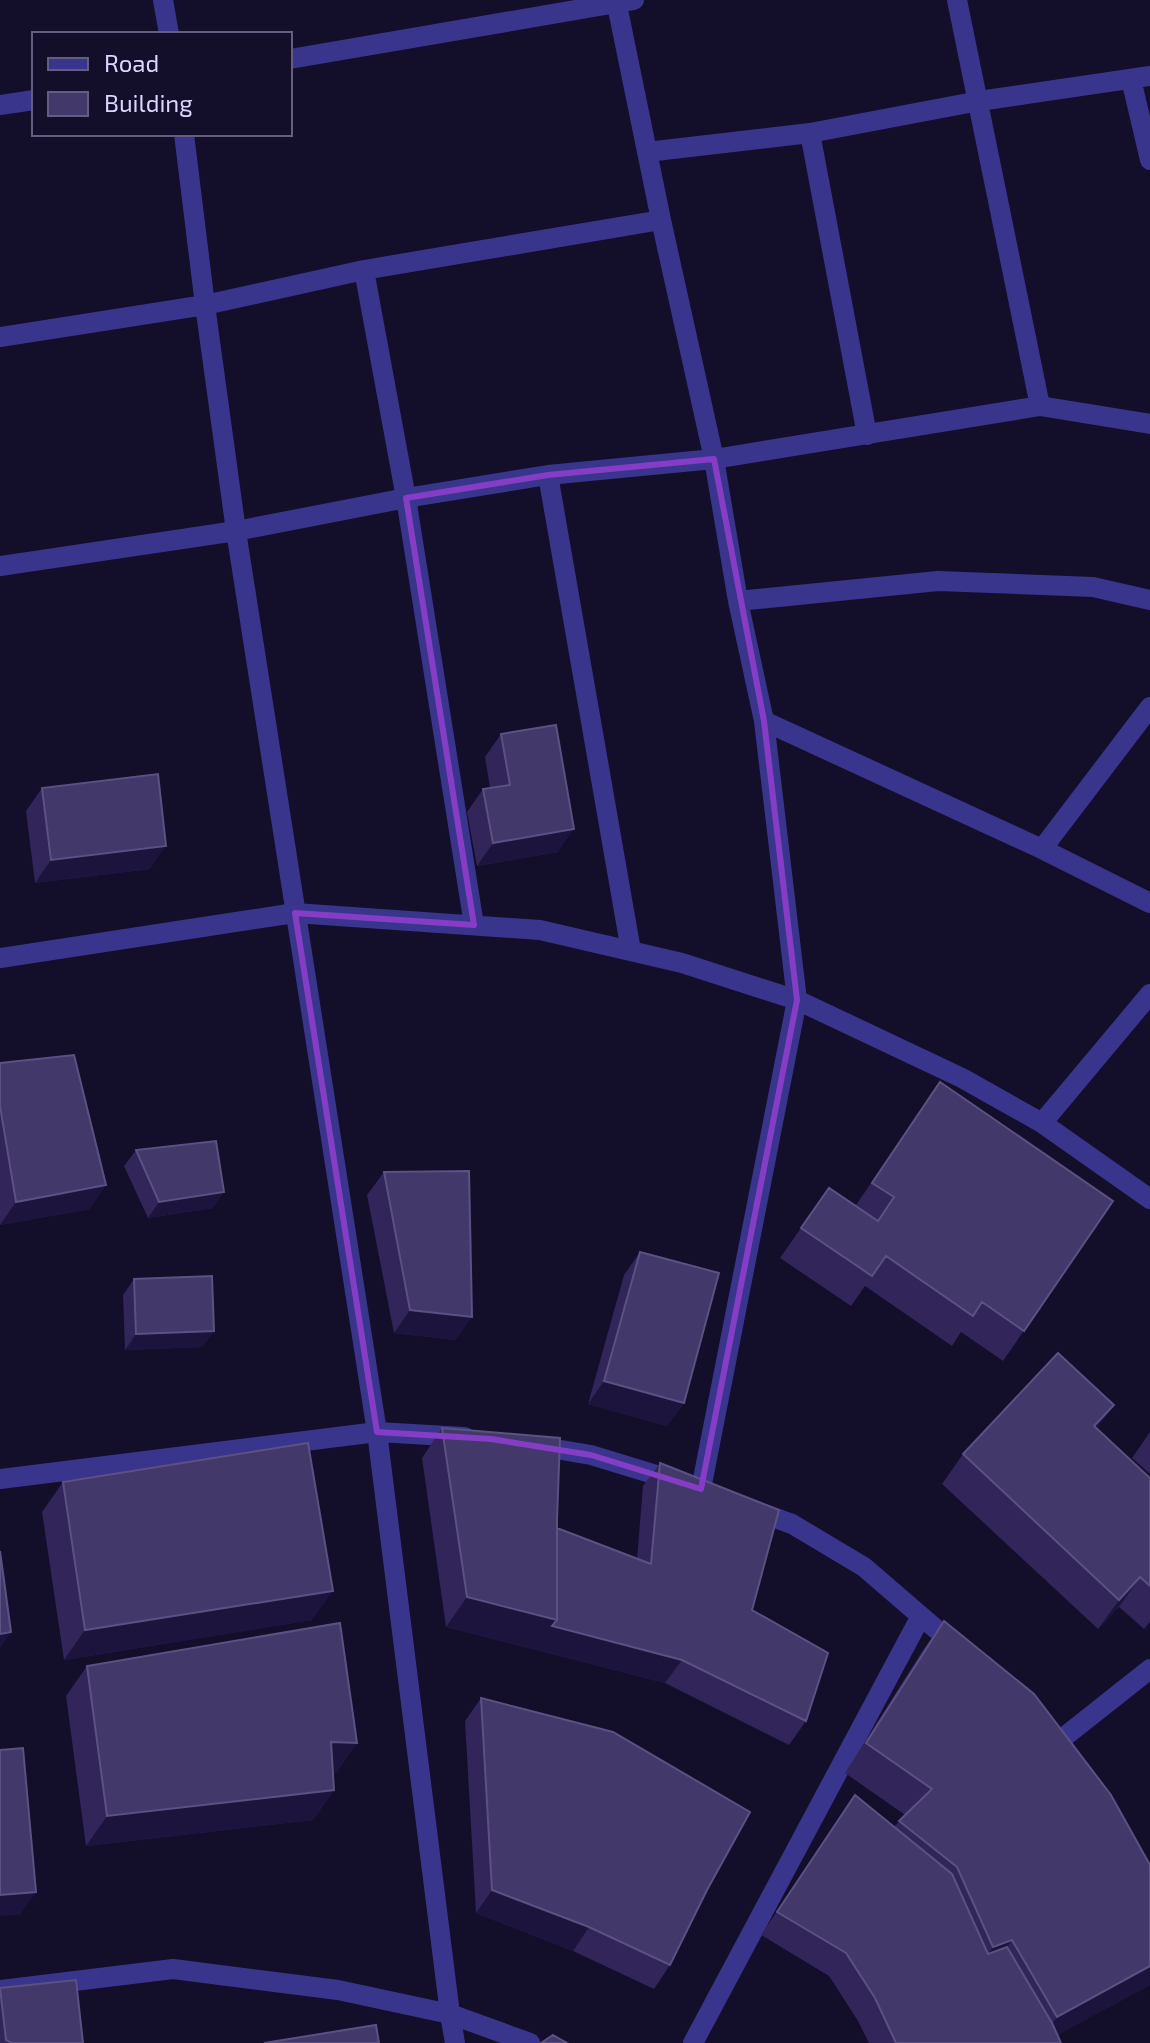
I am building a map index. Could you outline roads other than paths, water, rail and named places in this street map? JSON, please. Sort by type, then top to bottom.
[{"type":"street","points":[[163,0],[169,32]]},
{"type":"street","points":[[957,0],[1040,406]]},
{"type":"street","points":[[292,59],[622,1],[647,152],[714,459],[738,601],[764,721],[797,1000],[714,1494]]},
{"type":"street","points":[[647,152],[810,133],[979,101],[1141,77],[1150,160]]},
{"type":"street","points":[[0,105],[32,100]]},
{"type":"street","points":[[810,133],[867,435]]},
{"type":"street","points":[[184,136],[236,531],[377,1432],[455,2043]]},
{"type":"street","points":[[0,337],[205,305],[364,270],[661,220]]},
{"type":"street","points":[[364,270],[406,498],[474,925]]},
{"type":"street","points":[[0,566],[236,531],[406,498],[548,475],[714,459],[1040,406],[1150,424]]},
{"type":"street","points":[[548,475],[631,951]]},
{"type":"street","points":[[738,601],[938,581],[1093,587],[1150,600]]},
{"type":"street","points":[[1042,849],[1150,707]]},
{"type":"street","points":[[764,721],[1042,849],[1150,903]]},
{"type":"street","points":[[0,958],[295,913],[540,930],[682,963],[797,1000],[962,1078],[1042,1123],[1150,1199]]},
{"type":"street","points":[[1042,1123],[1150,994]]},
{"type":"street","points":[[0,1479],[377,1432],[491,1439]]},
{"type":"street","points":[[519,1443],[591,1455],[714,1494],[792,1524],[864,1567],[977,1664]]},
{"type":"street","points":[[693,2043],[921,1616]]},
{"type":"street","points":[[1054,1745],[1150,1669]]},
{"type":"street","points":[[0,1990],[173,1969],[338,1990],[450,2014],[530,2043]]}]
